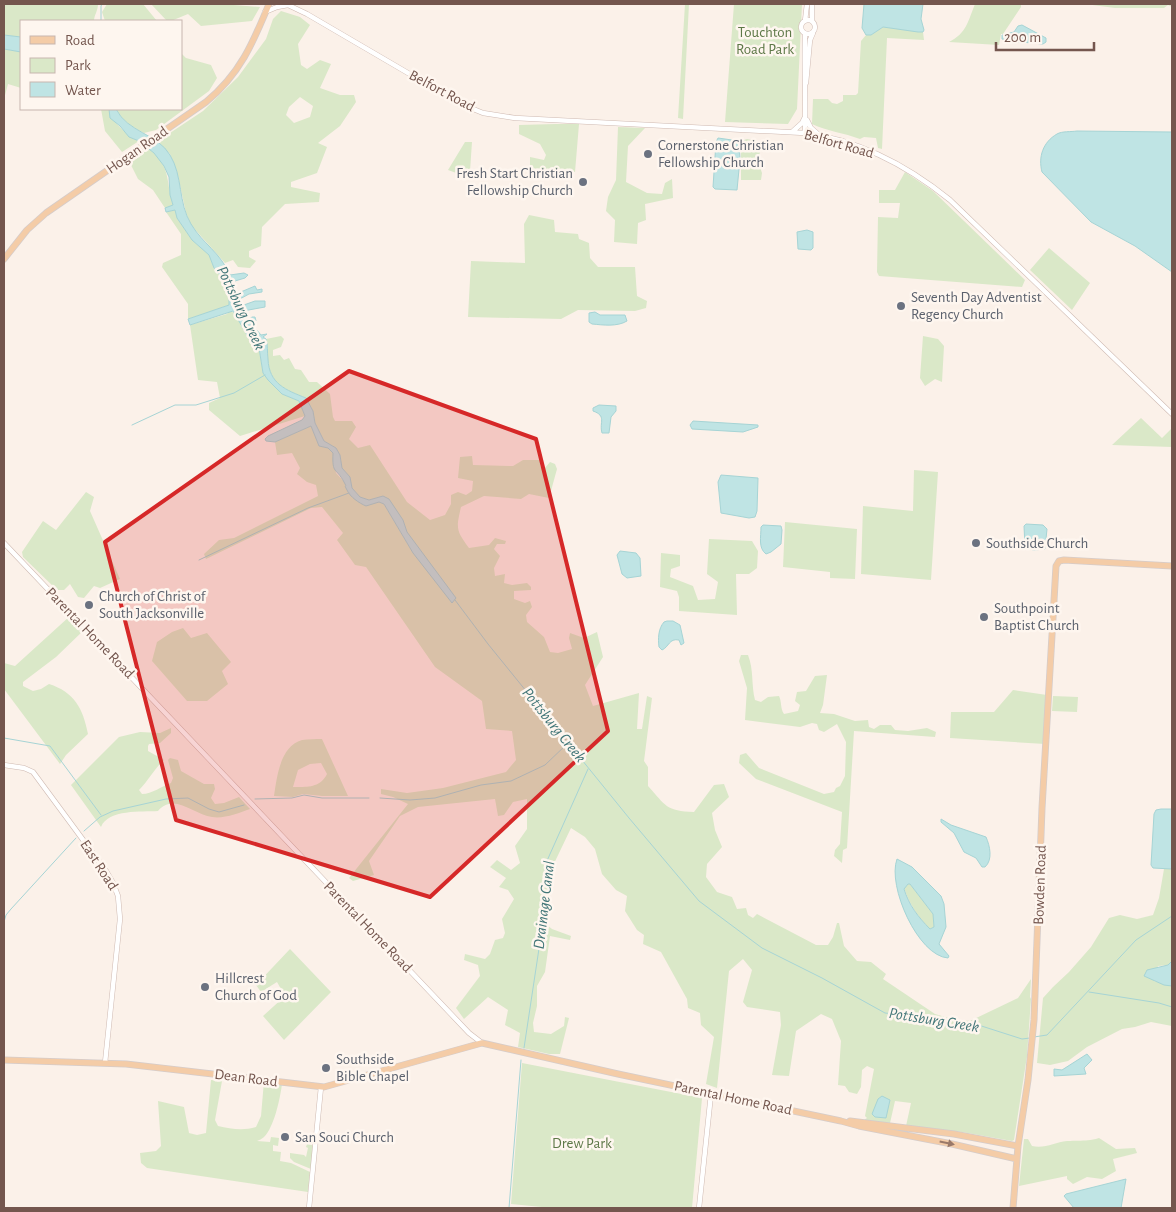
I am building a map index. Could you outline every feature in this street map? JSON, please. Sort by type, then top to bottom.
[{"type":"main road","name":"Hogan Road","points":[[4,259],[27,230],[46,213],[206,102],[228,81],[239,68],[247,54],[269,4]]},
{"type":"main road","name":"Bowden Road","points":[[1012,1208],[1034,1020],[1043,802],[1056,566],[1058,561],[1064,560],[1172,566]]},
{"type":"main road","name":"Dean Road","points":[[4,1060],[130,1064],[321,1087],[482,1043]]},
{"type":"main road","name":"Parental Home Road","points":[[482,1043],[859,1126],[899,1131],[954,1134],[1018,1146]]},
{"type":"main road","name":"Parental Home Road","points":[[899,1131],[1017,1160]]},
{"type":"street","points":[[265,12],[288,4]]},
{"type":"street","name":"Belfort Road","points":[[288,4],[455,101],[491,115],[514,118],[805,133],[862,148],[879,155],[936,189],[976,224],[1172,414]]},
{"type":"street","points":[[806,84],[804,73],[805,34],[801,27],[805,21],[807,4]]},
{"type":"street","points":[[805,133],[806,84],[810,40],[815,28],[812,21],[812,4]]},
{"type":"street","points":[[805,21],[812,21]]},
{"type":"street","points":[[805,34],[813,33]]},
{"type":"street","points":[[792,132],[802,124],[806,116]]},
{"type":"street","points":[[806,116],[812,128],[821,136]]},
{"type":"street","name":"Parental Home Road","points":[[4,543],[469,1033],[482,1043]]},
{"type":"street","name":"East Road","points":[[4,765],[24,768],[33,772],[106,871],[116,891],[120,906],[120,919],[105,1063]]},
{"type":"street","points":[[309,1208],[321,1087]]},
{"type":"street","points":[[699,1208],[711,1094]]},
{"type":"highlighted area","points":[[349,371],[536,439],[608,731],[430,897],[176,820],[105,542]]},
{"type":"green space","points":[[4,4],[98,4],[94,20],[20,20],[20,37],[4,35]]},
{"type":"green space","points":[[107,4],[143,4],[156,20],[105,20],[102,12]]},
{"type":"green space","points":[[151,4],[221,4],[260,7],[252,21],[201,26],[188,14],[173,20],[166,20]]},
{"type":"green space","points":[[685,4],[689,4],[683,119],[678,118]]},
{"type":"green space","name":"Touchton Road Park","points":[[734,4],[802,4],[797,109],[788,124],[725,122]]},
{"type":"green space","points":[[975,4],[1021,4],[1021,7],[1003,34],[1001,34],[999,45],[949,42],[963,31]]},
{"type":"green space","points":[[1085,4],[1172,4],[1172,7],[1168,5],[1164,8],[1115,8]]},
{"type":"green space","points":[[281,11],[300,17],[310,25],[298,44],[301,65],[307,69],[320,60],[331,64],[320,88],[340,95],[354,95],[356,102],[340,126],[318,143],[327,147],[317,173],[291,182],[291,187],[320,193],[319,202],[285,204],[262,227],[261,246],[249,251],[249,257],[256,261],[250,268],[238,267],[233,260],[225,263],[191,225],[170,154],[159,144],[164,137],[203,111],[238,77],[266,39],[273,19]],"holes":[[[300,97],[313,106],[310,117],[294,123],[286,115],[289,107]]]},
{"type":"green space","points":[[883,27],[923,32],[924,40],[887,38],[882,149],[878,148],[876,138],[864,137],[860,139],[812,124],[813,99],[828,99],[832,103],[837,104],[843,101],[843,95],[856,95],[858,93],[861,41],[866,35],[871,35]]},
{"type":"green space","points":[[4,49],[20,52],[20,88],[8,84],[4,99]]},
{"type":"green space","points":[[182,54],[186,58],[211,65],[217,78],[209,91],[156,130],[144,133],[131,126],[117,110],[182,110]]},
{"type":"green space","points":[[101,110],[109,110],[111,118],[127,134],[139,141],[122,152],[105,131]]},
{"type":"green space","points":[[579,124],[575,172],[530,168],[530,157],[544,160],[546,155],[540,144],[519,134],[519,125]]},
{"type":"green space","points":[[618,127],[645,128],[628,146],[626,182],[647,193],[662,194],[665,183],[672,179],[673,198],[645,204],[646,220],[638,223],[637,244],[614,242],[615,220],[606,211],[608,197],[616,180]]},
{"type":"green space","points":[[747,139],[762,142],[758,161],[762,173],[761,180],[741,180],[741,141]]},
{"type":"green space","points":[[465,142],[472,142],[470,171],[459,174],[448,170]]},
{"type":"green space","points":[[147,147],[160,160],[166,173],[173,205],[165,208],[153,190],[138,179],[129,161]]},
{"type":"green space","points":[[905,172],[933,191],[1025,280],[1022,287],[879,276],[877,272],[878,217],[898,218],[900,203],[879,203],[879,190],[895,190]]},
{"type":"green space","points":[[175,210],[177,218],[192,240],[209,255],[229,294],[229,305],[188,319],[188,304],[162,267],[163,263],[181,255],[181,234],[166,212]]},
{"type":"green space","points":[[529,215],[554,220],[555,232],[578,234],[579,239],[589,243],[590,258],[598,267],[635,267],[637,296],[647,301],[646,308],[635,311],[578,310],[561,319],[468,317],[471,261],[525,263],[524,224]]},
{"type":"green space","points":[[1049,248],[1090,283],[1072,310],[1030,270]]},
{"type":"green space","points":[[230,310],[236,315],[259,348],[263,373],[282,394],[299,401],[305,416],[240,436],[209,410],[209,403],[220,398],[217,382],[198,380],[190,325],[227,314]]},
{"type":"green space","points":[[281,336],[284,339],[281,347],[273,350],[273,356],[280,355],[284,360],[289,358],[295,369],[301,370],[309,382],[317,382],[330,394],[335,421],[352,421],[356,427],[349,439],[358,448],[370,445],[407,502],[430,520],[445,515],[451,504],[451,495],[458,492],[466,495],[472,491],[473,481],[458,478],[460,457],[472,456],[473,465],[513,466],[523,460],[541,460],[540,466],[544,469],[550,462],[555,464],[557,469],[549,498],[529,494],[521,499],[484,496],[461,507],[458,520],[459,533],[469,548],[489,545],[495,538],[506,541],[505,544],[497,544],[494,549],[500,556],[494,568],[495,576],[505,574],[504,583],[512,585],[527,583],[531,587],[531,590],[514,591],[514,599],[525,603],[530,601],[532,607],[526,615],[527,622],[544,637],[550,652],[558,653],[572,649],[569,638],[570,633],[584,638],[597,632],[603,657],[585,685],[593,706],[639,693],[637,729],[642,729],[647,696],[652,698],[644,761],[648,767],[648,786],[663,803],[672,809],[694,812],[714,785],[724,784],[729,797],[712,813],[715,830],[722,847],[707,864],[706,877],[717,892],[732,897],[737,909],[746,908],[748,915],[753,918],[757,914],[816,945],[828,945],[833,937],[837,923],[839,923],[844,946],[857,961],[871,962],[886,974],[883,979],[935,1014],[952,1019],[970,1021],[1018,998],[1031,979],[1027,1056],[1014,1140],[906,1126],[911,1103],[895,1101],[890,1123],[864,1120],[867,1118],[865,1116],[874,1069],[867,1066],[862,1070],[861,1087],[857,1094],[849,1092],[845,1086],[838,1085],[841,1041],[832,1019],[821,1014],[796,1031],[789,1076],[772,1075],[781,1025],[780,1012],[747,1007],[743,1002],[752,970],[743,959],[729,971],[717,1088],[706,1084],[714,1037],[701,1025],[700,1013],[688,1008],[687,999],[661,952],[643,944],[644,935],[637,930],[625,911],[627,896],[616,890],[602,874],[595,849],[585,837],[571,828],[549,874],[546,900],[549,910],[547,925],[552,929],[571,936],[570,940],[550,936],[545,972],[537,986],[537,1006],[533,1023],[534,1032],[551,1034],[564,1026],[565,1017],[569,1018],[560,1054],[549,1054],[518,1047],[520,1033],[505,1025],[508,1010],[488,997],[464,1019],[456,1008],[480,976],[478,965],[464,960],[465,954],[485,959],[490,954],[495,940],[503,938],[505,933],[502,919],[514,899],[508,890],[499,887],[506,878],[490,867],[497,860],[511,870],[520,863],[515,846],[527,829],[527,799],[513,802],[504,815],[498,816],[495,799],[418,807],[400,816],[369,861],[374,875],[353,881],[349,878],[408,804],[381,794],[381,789],[407,793],[443,788],[506,772],[516,760],[512,731],[486,729],[482,701],[435,667],[366,567],[355,565],[337,540],[343,533],[322,507],[311,508],[206,559],[204,554],[219,540],[234,538],[318,496],[316,485],[307,482],[297,474],[300,468],[292,453],[277,455],[275,442],[311,426],[319,446],[328,448],[333,453],[336,473],[366,505],[379,502],[384,504],[413,553],[403,520],[383,496],[369,500],[360,497],[352,488],[350,477],[342,468],[340,455],[336,448],[324,441],[306,398],[285,389],[275,380],[269,368],[266,339]]},
{"type":"green space","points":[[923,336],[938,339],[944,346],[942,382],[935,379],[925,386],[920,378]]},
{"type":"green space","points":[[1141,418],[1162,438],[1172,428],[1172,447],[1112,445]]},
{"type":"green space","points":[[914,470],[938,472],[931,580],[861,574],[863,506],[913,511]]},
{"type":"green space","points":[[86,492],[94,497],[90,511],[120,579],[100,588],[94,586],[84,598],[78,597],[70,584],[64,590],[57,590],[23,557],[22,552],[43,521],[56,530]]},
{"type":"green space","points":[[785,522],[857,529],[855,579],[830,578],[830,572],[783,567]]},
{"type":"green space","points":[[709,539],[752,541],[758,551],[757,568],[749,574],[736,574],[737,615],[679,611],[677,591],[660,587],[661,553],[680,555],[680,566],[671,569],[670,577],[693,586],[698,600],[715,599],[718,582],[707,574]]},
{"type":"green space","points":[[70,616],[84,630],[56,657],[23,682],[23,686],[33,691],[49,684],[58,687],[71,696],[80,709],[88,734],[66,755],[60,764],[4,689],[4,663],[15,666]]},
{"type":"green space","points":[[183,628],[191,638],[207,633],[231,662],[222,671],[228,684],[207,701],[187,701],[152,661],[157,642],[172,632]]},
{"type":"green space","points":[[741,655],[748,655],[750,661],[755,700],[761,702],[768,697],[779,696],[784,714],[798,711],[800,705],[795,701],[797,692],[806,691],[815,676],[827,675],[823,705],[820,713],[834,714],[855,721],[868,720],[869,727],[874,729],[880,725],[891,725],[895,730],[908,731],[927,728],[936,732],[935,737],[854,731],[847,848],[843,850],[842,863],[834,856],[835,850],[840,844],[842,812],[756,779],[739,763],[740,755],[746,753],[759,768],[824,794],[834,792],[840,786],[845,776],[846,742],[837,724],[824,732],[819,730],[817,724],[812,723],[800,727],[745,720],[747,688],[739,661]]},
{"type":"green space","points":[[1013,690],[1047,695],[1045,744],[950,738],[951,712],[994,712]]},
{"type":"green space","points":[[1053,696],[1078,697],[1077,712],[1052,711]]},
{"type":"green space","points":[[171,728],[171,733],[160,743],[149,744],[148,746],[148,751],[164,760],[139,790],[142,794],[171,783],[173,778],[168,760],[170,758],[178,760],[181,771],[204,784],[214,784],[215,789],[211,798],[215,804],[224,803],[239,797],[250,809],[231,815],[212,817],[184,806],[171,804],[164,806],[158,811],[118,814],[105,821],[101,827],[71,785],[119,737],[140,732],[160,733]]},
{"type":"green space","points":[[322,739],[348,796],[303,794],[293,797],[274,796],[281,763],[289,749],[295,743],[302,740]],"holes":[[[321,763],[327,774],[317,784],[308,787],[293,787],[298,770],[310,764]]]},
{"type":"green space","points":[[1164,869],[1172,869],[1172,961],[1168,965],[1158,966],[1154,981],[1172,986],[1172,1026],[1151,1022],[1122,1029],[1087,1047],[1068,1061],[1050,1065],[1037,1063],[1043,998],[1091,947],[1109,918],[1120,915],[1137,919],[1153,915],[1159,898]]},
{"type":"green space","points":[[910,884],[933,914],[934,927],[930,929],[915,910],[904,888]]},
{"type":"green space","points":[[290,949],[331,992],[284,1040],[263,1016],[285,996],[277,982],[261,992],[256,985]]},
{"type":"green space","name":"Drew Park","points":[[522,1063],[702,1098],[692,1208],[552,1208],[511,1204]]},
{"type":"green space","points":[[211,1080],[222,1081],[215,1120],[218,1126],[237,1129],[256,1127],[261,1116],[264,1081],[282,1084],[271,1127],[264,1137],[257,1141],[270,1142],[271,1137],[279,1138],[278,1146],[273,1145],[273,1151],[281,1152],[280,1161],[291,1163],[310,1172],[308,1192],[147,1168],[141,1163],[140,1153],[156,1151],[161,1146],[158,1101],[184,1107],[189,1133],[197,1135],[206,1133]]},
{"type":"green space","points":[[1099,1138],[1116,1149],[1135,1148],[1137,1153],[1113,1159],[1116,1171],[1102,1179],[1087,1177],[1073,1184],[1067,1179],[1067,1176],[1019,1186],[1024,1139],[1028,1139],[1032,1146],[1037,1147],[1067,1141]]},
{"type":"green space","points":[[307,1144],[312,1145],[314,1148],[311,1169],[294,1162],[290,1158],[290,1153],[306,1157]]},
{"type":"water","points":[[864,4],[923,4],[921,19],[924,30],[923,32],[918,32],[883,27],[871,35],[866,35],[862,28]]},
{"type":"water","points":[[1022,25],[1046,38],[1046,42],[1043,44],[1002,39],[1002,35],[1014,32],[1018,26]]},
{"type":"water","points":[[4,35],[20,37],[20,52],[4,49]]},
{"type":"water","points":[[109,110],[117,110],[127,123],[158,142],[170,155],[177,172],[184,207],[191,224],[221,260],[230,275],[244,273],[248,275],[232,284],[236,294],[255,286],[257,290],[262,289],[262,292],[249,294],[238,300],[241,306],[255,301],[265,301],[265,307],[243,311],[248,320],[255,317],[256,321],[250,322],[261,335],[267,334],[263,337],[267,341],[269,368],[275,380],[285,389],[306,398],[324,441],[336,448],[340,455],[342,468],[350,477],[352,488],[360,497],[369,500],[383,496],[389,499],[403,520],[407,532],[456,598],[452,603],[413,553],[384,504],[379,502],[366,506],[350,495],[346,485],[334,468],[333,453],[328,448],[319,446],[311,426],[275,442],[266,441],[265,439],[268,436],[302,420],[305,416],[299,401],[282,394],[268,380],[263,373],[259,348],[250,340],[233,311],[190,325],[188,319],[229,305],[229,294],[209,255],[192,240],[177,218],[175,210],[166,212],[165,208],[173,205],[170,195],[169,177],[164,166],[154,153],[139,141],[129,137],[110,118]]},
{"type":"water","points":[[1077,131],[1172,132],[1172,272],[1135,246],[1091,222],[1042,172],[1041,155],[1048,141],[1059,133]]},
{"type":"water","points":[[718,138],[739,141],[740,159],[737,190],[715,189],[713,187],[716,142]]},
{"type":"water","points":[[807,230],[813,232],[813,248],[811,250],[798,249],[797,232]]},
{"type":"water","points":[[595,312],[600,315],[625,315],[627,321],[614,325],[592,324],[589,322],[589,313]]},
{"type":"water","points":[[599,405],[616,406],[616,411],[611,417],[609,433],[602,433],[601,417],[593,411],[593,408]]},
{"type":"water","points":[[693,421],[758,425],[758,427],[743,432],[692,429],[690,425]]},
{"type":"water","points":[[721,475],[758,478],[757,511],[755,517],[749,518],[721,513],[718,482]]},
{"type":"water","points":[[1026,524],[1043,525],[1047,529],[1045,549],[1033,550],[1025,546],[1024,526]]},
{"type":"water","points":[[763,525],[781,526],[782,530],[781,544],[766,554],[763,552],[760,542],[761,527]]},
{"type":"water","points":[[620,551],[636,553],[640,558],[641,576],[627,578],[622,574],[617,555]]},
{"type":"water","points":[[667,621],[673,621],[680,625],[684,643],[681,645],[679,640],[673,640],[662,650],[659,647],[659,634],[662,625]]},
{"type":"water","points":[[1172,809],[1172,869],[1153,868],[1151,865],[1154,814],[1156,810]]},
{"type":"water","points":[[941,819],[951,825],[986,837],[990,849],[990,857],[985,867],[982,867],[976,858],[964,852],[954,833],[941,822]]},
{"type":"water","points":[[897,859],[912,867],[941,896],[944,904],[946,927],[939,944],[949,956],[948,958],[937,954],[916,933],[901,902],[895,871]],"holes":[[[910,884],[933,914],[934,927],[930,929],[911,906],[904,889]]]},
{"type":"water","points":[[1172,961],[1172,986],[1164,985],[1144,976],[1147,970],[1168,965]]},
{"type":"water","points":[[1087,1054],[1092,1060],[1084,1068],[1086,1074],[1054,1076],[1054,1069],[1062,1070]]},
{"type":"water","points":[[882,1096],[890,1100],[886,1118],[875,1117],[872,1114],[878,1099]]},
{"type":"water","points":[[1126,1179],[1121,1208],[1074,1208],[1064,1196],[1066,1194]]},
{"type":"waterway","points":[[101,20],[102,4]]},
{"type":"waterway","points":[[132,425],[175,405],[196,405],[234,393],[265,375]]},
{"type":"waterway","points":[[199,560],[308,508],[349,493]]},
{"type":"waterway","name":"Pottsburg Creek","points":[[455,600],[488,644],[629,818],[699,901],[762,948],[822,978],[885,1013],[969,1022],[1022,1039],[1030,1038]]},
{"type":"waterway","points":[[4,738],[50,746],[101,815]]},
{"type":"waterway","name":"Drainage Canal","points":[[380,798],[410,800],[435,798],[481,785],[511,781],[545,765],[567,744]]},
{"type":"waterway","name":"Drainage Canal","points":[[524,1048],[543,922],[543,883],[546,863],[588,769]]},
{"type":"waterway","name":"Drainage Canal","points":[[255,799],[292,798],[304,795],[322,798],[369,798]]},
{"type":"waterway","name":"Drainage Canal","points":[[84,831],[100,817],[113,811],[166,799],[188,798],[219,812],[244,805]]},
{"type":"waterway","name":"Drainage Canal","points":[[4,922],[6,915],[11,909],[76,838]]},
{"type":"waterway","name":"Pottsburg Creek","points":[[1034,1037],[1047,1035],[1136,940],[1172,916]]},
{"type":"waterway","points":[[1089,992],[1159,1003],[1172,1007]]},
{"type":"waterway","name":"Drainage Canal","points":[[509,1208],[521,1060]]},
{"type":"place","name":"Cornerstone Christian Fellowship Church","points":[[648,154]]},
{"type":"place","name":"Fresh Start Christian Fellowship Church","points":[[583,182]]},
{"type":"place","name":"Seventh Day Adventist Regency Church","points":[[901,306]]},
{"type":"place","name":"Southside Church","points":[[976,543]]},
{"type":"place","name":"Church of Christ of South Jacksonville","points":[[89,605]]},
{"type":"place","name":"Southpoint Baptist Church","points":[[984,617]]},
{"type":"place","name":"Hillcrest Church of God","points":[[205,987]]},
{"type":"place","name":"Southside Bible Chapel","points":[[326,1068]]},
{"type":"place","name":"San Souci Church","points":[[285,1137]]}]
